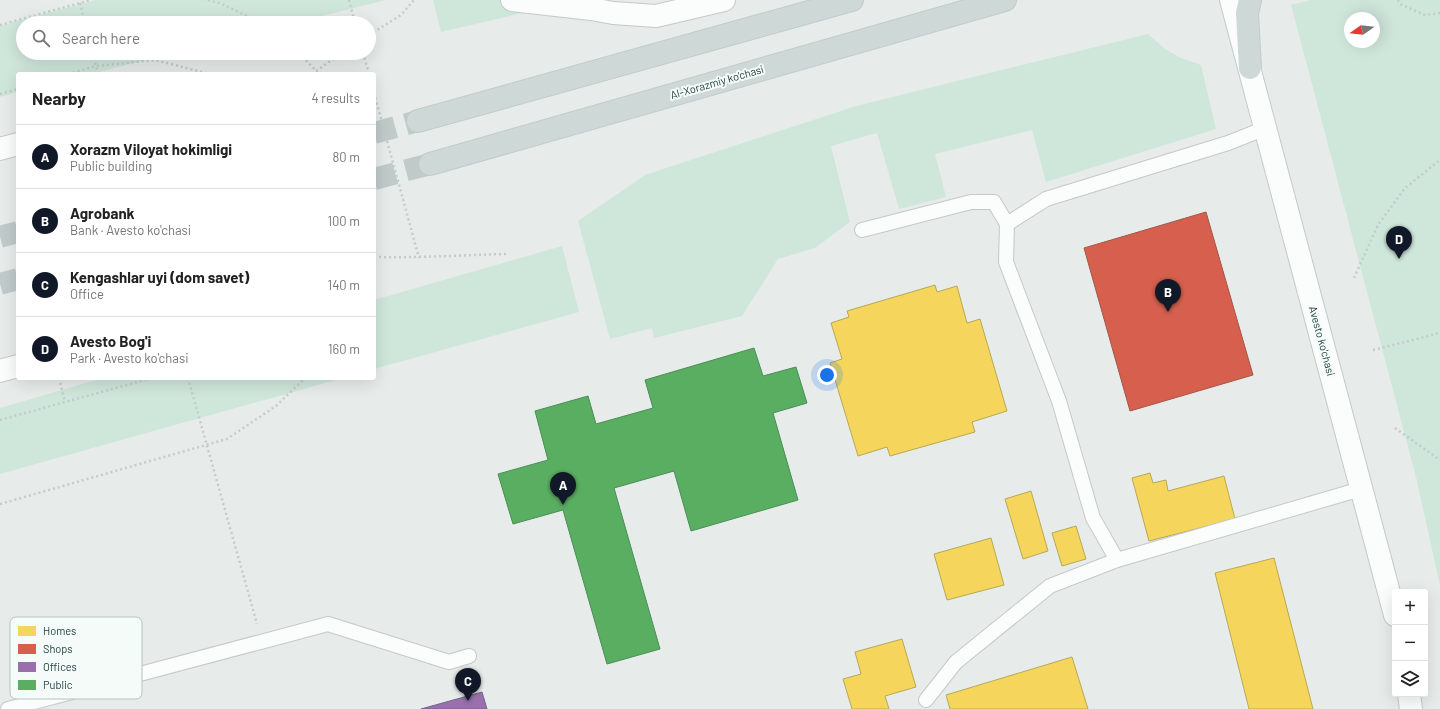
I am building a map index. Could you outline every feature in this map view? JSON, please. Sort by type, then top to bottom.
[{"type":"main road","points":[[418,121],[852,0]]},
{"type":"main road","name":"Al-Xorazmiy ko’chasi","points":[[430,164],[1005,0]]},
{"type":"main road","points":[[1250,0],[1247,13],[1250,68]]},
{"type":"street","points":[[512,0],[592,9],[612,13],[656,16],[724,0]]},
{"type":"street","name":"Avesto ko'chasi","points":[[1231,0],[1392,604]]},
{"type":"street","points":[[0,149],[16,145]]},
{"type":"street","points":[[0,371],[16,367]]},
{"type":"street","points":[[1409,697],[1411,709]]},
{"type":"lane","points":[[1008,224],[1046,198],[1228,143],[1266,128]]},
{"type":"lane","points":[[862,230],[971,202],[994,202],[1008,224],[1006,262],[1059,400],[1093,518],[1118,560]]},
{"type":"lane","points":[[926,700],[956,662],[1050,586],[1118,560],[1361,489]]},
{"type":"lane","points":[[142,674],[328,624],[449,662],[469,656]]},
{"type":"lane","points":[[8,709],[46,699]]},
{"type":"path","points":[[33,16],[91,0]]},
{"type":"path","points":[[208,0],[222,4],[247,16]]},
{"type":"path","points":[[349,0],[353,16]]},
{"type":"path","points":[[376,31],[401,15],[414,0]]},
{"type":"path","points":[[1398,0],[1400,4],[1425,15],[1440,13]]},
{"type":"path","points":[[80,3],[83,16]]},
{"type":"path","points":[[0,25],[16,21]]},
{"type":"path","points":[[95,60],[98,72]]},
{"type":"path","points":[[75,72],[96,66],[154,60],[202,72]]},
{"type":"path","points":[[306,60],[316,71],[332,60]]},
{"type":"path","points":[[365,60],[368,72]]},
{"type":"path","points":[[0,94],[16,90]]},
{"type":"path","points":[[376,100],[419,258]]},
{"type":"path","points":[[1354,278],[1378,225],[1405,188],[1440,160]]},
{"type":"path","points":[[376,257],[419,258],[508,254]]},
{"type":"path","points":[[1373,350],[1440,332]]},
{"type":"path","points":[[60,380],[65,402]]},
{"type":"path","points":[[0,420],[145,380]]},
{"type":"path","points":[[189,380],[262,642]]},
{"type":"path","points":[[0,504],[227,439],[276,406],[303,380]]},
{"type":"path","points":[[1395,428],[1440,460]]},
{"type":"green space","points":[[96,0],[386,0],[322,16],[37,16]]},
{"type":"green space","points":[[433,0],[579,0],[441,32]]},
{"type":"green space","points":[[1310,0],[1440,0],[1440,585],[1416,477],[1291,5]]},
{"type":"green space","points":[[16,22],[16,60],[146,60],[99,72],[16,72],[16,93],[0,97],[0,26]]},
{"type":"green space","points":[[1148,34],[1165,49],[1181,58],[1201,65],[1216,129],[1046,182],[1032,130],[935,154],[946,197],[899,209],[877,133],[831,146],[850,222],[815,248],[778,259],[742,316],[654,338],[652,328],[610,339],[578,221],[645,175],[856,106]]},
{"type":"green space","points":[[562,246],[579,312],[376,368],[376,299]]},
{"type":"green space","points":[[96,380],[336,380],[0,474],[0,408]]},
{"type":"building: Homes","points":[[935,285],[937,292],[957,286],[967,323],[980,319],[1007,411],[972,422],[975,432],[890,456],[887,447],[858,456],[830,363],[842,359],[831,323],[849,317],[847,311]]},
{"type":"building: Homes","points":[[1150,473],[1153,483],[1166,480],[1168,491],[1224,476],[1235,519],[1149,541],[1132,478]]},
{"type":"building: Homes","points":[[1031,491],[1048,551],[1023,559],[1005,499]]},
{"type":"building: Homes","points":[[1076,526],[1086,559],[1062,566],[1052,533]]},
{"type":"building: Homes","points":[[991,538],[1004,585],[947,600],[934,554]]},
{"type":"building: Homes","points":[[1274,558],[1313,709],[1249,709],[1215,573]]},
{"type":"building: Homes","points":[[902,639],[916,687],[885,696],[889,709],[852,709],[843,679],[861,674],[855,652]]},
{"type":"building: Homes","points":[[1072,657],[1088,709],[950,709],[946,695]]},
{"type":"building: Shops","points":[[1206,212],[1253,375],[1130,411],[1084,248]]},
{"type":"building: Offices","points":[[482,692],[487,709],[421,709]]},
{"type":"building: Public","points":[[754,348],[763,376],[796,367],[807,403],[773,413],[798,500],[691,531],[674,471],[614,488],[660,649],[607,664],[563,510],[513,524],[498,474],[548,460],[535,411],[588,396],[596,424],[653,408],[645,380]]},
{"type":"tunnel","points":[[376,132],[418,121]]},
{"type":"tunnel","points":[[376,178],[430,164]]},
{"type":"tunnel","points":[[0,237],[16,233]]},
{"type":"tunnel","points":[[0,284],[16,280]]},
{"type":"place","name":"Avesto Bog'i","points":[[1399,259]]},
{"type":"place","name":"Agrobank","points":[[1168,312]]},
{"type":"place","name":"Xorazm Viloyat hokimligi","points":[[563,505]]},
{"type":"place","name":"Kengashlar uyi (dom savet)","points":[[468,701]]}]
